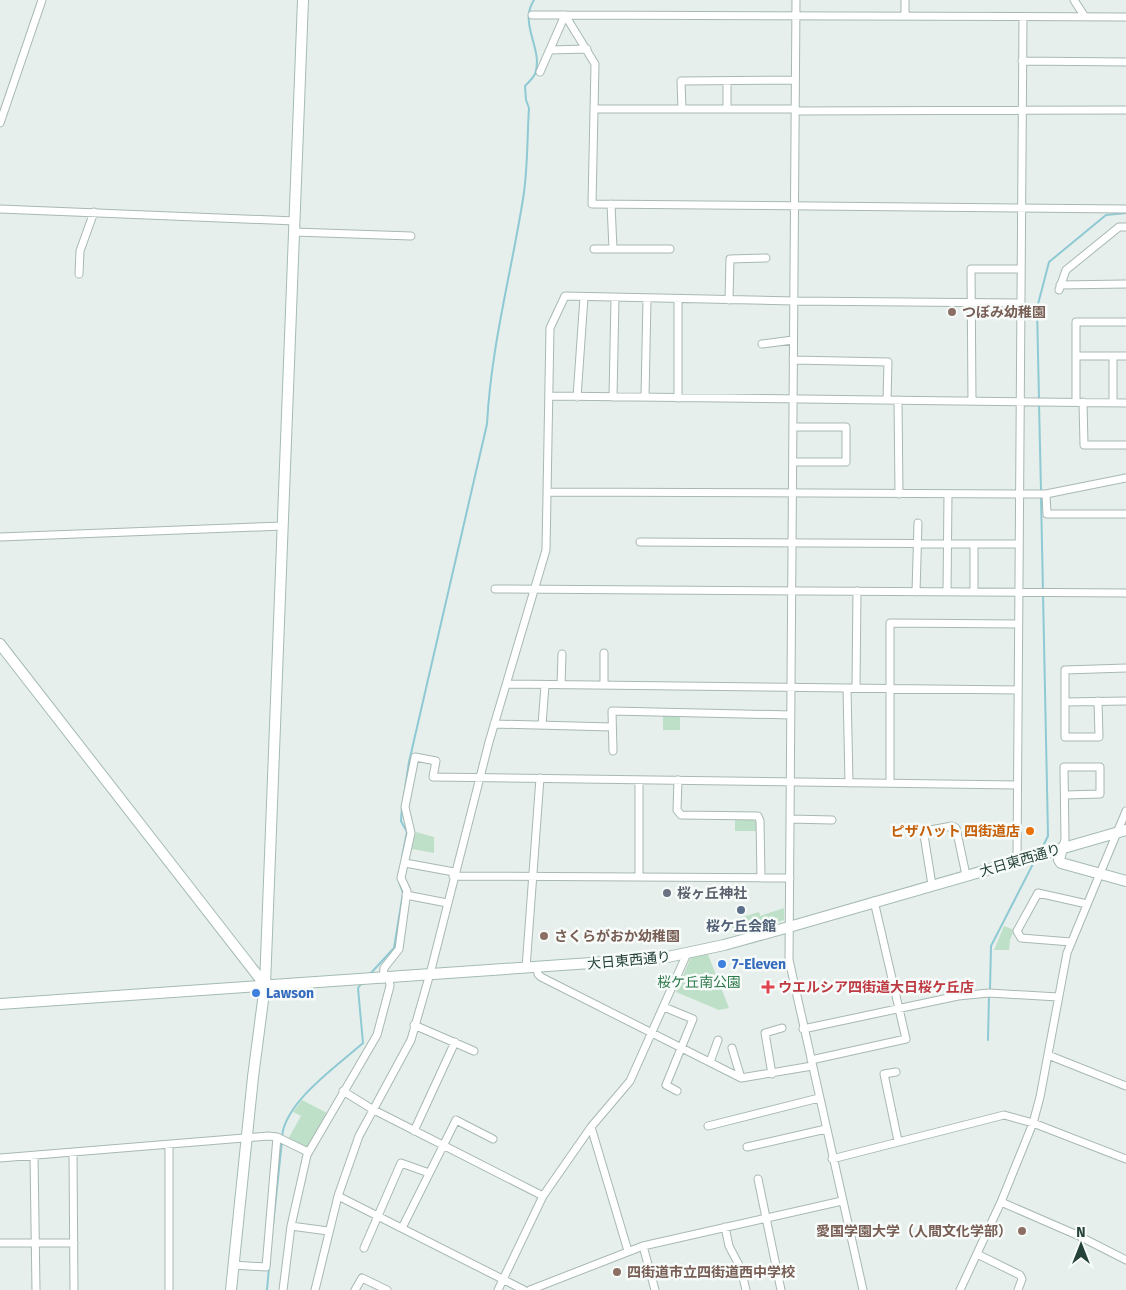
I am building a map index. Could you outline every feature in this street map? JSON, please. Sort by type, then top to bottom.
[{"type":"street","points":[[0,123],[42,0]]},
{"type":"street","points":[[231,1290],[246,1137],[265,985],[303,0]]},
{"type":"street","points":[[796,0],[790,963],[803,1030],[863,1290]]},
{"type":"street","points":[[905,0],[905,15]]},
{"type":"street","points":[[1074,0],[1085,18]]},
{"type":"street","points":[[532,15],[1126,17]]},
{"type":"street","points":[[565,15],[595,64],[592,204],[1126,209]]},
{"type":"street","points":[[540,72],[565,15]]},
{"type":"street","points":[[1017,860],[1023,17]]},
{"type":"street","points":[[550,50],[587,49]]},
{"type":"street","points":[[1022,61],[1126,62]]},
{"type":"street","points":[[682,109],[681,81],[795,80]]},
{"type":"street","points":[[727,81],[728,109]]},
{"type":"street","points":[[594,109],[1126,110]]},
{"type":"street","points":[[611,204],[613,249]]},
{"type":"street","points":[[0,209],[295,221]]},
{"type":"street","points":[[79,274],[80,251],[94,212]]},
{"type":"street","points":[[1126,227],[1119,227],[1066,270],[1060,288],[1126,284]]},
{"type":"street","points":[[294,232],[411,236]]},
{"type":"street","points":[[594,249],[670,249]]},
{"type":"street","points":[[729,300],[730,259],[766,258]]},
{"type":"street","points":[[972,401],[971,269],[1021,269]]},
{"type":"street","points":[[315,1290],[338,1196],[359,1136],[411,1040],[494,724],[546,550],[550,328],[565,296],[794,301],[1021,302]]},
{"type":"street","points":[[577,397],[584,297]]},
{"type":"street","points":[[613,397],[615,298]]},
{"type":"street","points":[[645,397],[647,298]]},
{"type":"street","points":[[678,299],[678,398]]},
{"type":"street","points":[[1126,322],[1076,322],[1076,356],[1084,445],[1126,445]]},
{"type":"street","points":[[762,344],[794,340]]},
{"type":"street","points":[[1076,356],[1126,356]]},
{"type":"street","points":[[1113,356],[1113,402]]},
{"type":"street","points":[[793,360],[888,362],[888,400]]},
{"type":"street","points":[[550,396],[1126,403]]},
{"type":"street","points":[[898,400],[899,494]]},
{"type":"street","points":[[793,427],[846,427],[846,462],[793,462]]},
{"type":"street","points":[[548,492],[1046,494],[1126,478]]},
{"type":"street","points":[[947,592],[948,494]]},
{"type":"street","points":[[1046,494],[1047,514],[1126,514]]},
{"type":"street","points":[[916,592],[918,523]]},
{"type":"street","points":[[0,536],[283,526]]},
{"type":"street","points":[[640,542],[792,541],[1019,544]]},
{"type":"street","points":[[974,544],[974,592]]},
{"type":"street","points":[[495,589],[1126,593]]},
{"type":"street","points":[[856,688],[858,591]]},
{"type":"street","points":[[890,783],[890,623],[1018,624]]},
{"type":"street","points":[[0,644],[265,985]]},
{"type":"street","points":[[604,653],[604,685]]},
{"type":"street","points":[[561,685],[562,654]]},
{"type":"street","points":[[1098,702],[1099,737],[1065,737],[1065,670],[1126,668]]},
{"type":"street","points":[[507,684],[1018,690]]},
{"type":"street","points":[[542,725],[545,685]]},
{"type":"street","points":[[847,688],[849,783]]},
{"type":"street","points":[[1064,702],[1126,701]]},
{"type":"street","points":[[613,751],[612,711],[791,715]]},
{"type":"street","points":[[494,724],[612,727]]},
{"type":"street","points":[[283,1290],[292,1226],[308,1152],[377,1035],[390,986],[384,968],[399,949],[406,895],[401,878],[411,828],[405,817],[404,807],[415,757],[436,760],[433,777],[1017,785]]},
{"type":"street","points":[[1065,795],[1100,794],[1100,767],[1064,767],[1065,840],[1059,854],[1062,863],[1126,881]]},
{"type":"street","points":[[526,968],[540,778]]},
{"type":"street","points":[[639,780],[639,876]]},
{"type":"street","points":[[678,780],[677,810],[681,815],[758,816],[760,820],[761,878]]},
{"type":"street","points":[[960,1290],[1001,1202],[1032,1123],[1040,1097],[1058,997],[1072,942],[1100,874],[1122,831],[1126,811]]},
{"type":"street","points":[[790,819],[832,820]]},
{"type":"street","points":[[932,885],[924,835],[925,831],[952,826],[956,828],[966,875]]},
{"type":"street","name":"大日東西通り","points":[[0,1004],[538,968],[684,954],[789,927],[1122,831]]},
{"type":"street","points":[[405,863],[454,874],[532,877],[790,878]]},
{"type":"street","points":[[1072,942],[1021,938],[1017,931],[1038,893],[1087,904]]},
{"type":"street","points":[[406,895],[447,903]]},
{"type":"street","points":[[538,968],[541,977],[741,1078],[772,1074],[906,1038],[874,901]]},
{"type":"street","points":[[498,1290],[543,1196],[591,1127],[630,1081],[685,958],[684,954]]},
{"type":"street","points":[[803,1030],[900,1007],[958,996],[989,993],[1058,997]]},
{"type":"street","points":[[664,1006],[693,1019],[666,1085],[678,1091]]},
{"type":"street","points":[[414,1025],[474,1051]]},
{"type":"street","points":[[772,1074],[764,1033],[782,1028]]},
{"type":"street","points":[[710,1062],[718,1040]]},
{"type":"street","points":[[414,1131],[455,1042]]},
{"type":"street","points":[[732,1048],[741,1078]]},
{"type":"street","points":[[1048,1055],[1126,1086]]},
{"type":"street","points":[[896,1072],[884,1074],[898,1141]]},
{"type":"street","points":[[344,1091],[372,1109],[543,1196]]},
{"type":"street","points":[[708,1126],[819,1098]]},
{"type":"street","points":[[832,1158],[1004,1114],[1126,1159]]},
{"type":"street","points":[[402,1228],[456,1120],[493,1139]]},
{"type":"street","points":[[591,1127],[628,1251]]},
{"type":"street","points":[[746,1147],[826,1129]]},
{"type":"street","points":[[0,1158],[169,1146],[246,1137],[278,1137],[308,1152]]},
{"type":"street","points":[[234,1265],[266,1267],[278,1137]]},
{"type":"street","points":[[169,1146],[169,1290]]},
{"type":"street","points":[[73,1153],[74,1290]]},
{"type":"street","points":[[34,1156],[36,1290]]},
{"type":"street","points":[[364,1248],[401,1163],[430,1173]]},
{"type":"street","points":[[758,1180],[781,1290]]},
{"type":"street","points":[[338,1196],[524,1290]]},
{"type":"street","points":[[530,1290],[643,1246],[842,1201]]},
{"type":"street","points":[[1001,1202],[1077,1234],[1126,1260]]},
{"type":"street","points":[[292,1226],[328,1231]]},
{"type":"street","points":[[725,1227],[729,1246],[741,1269],[746,1290]]},
{"type":"street","points":[[0,1242],[74,1243]]},
{"type":"street","points":[[643,1246],[655,1290]]},
{"type":"street","points":[[977,1254],[1020,1275],[1022,1279],[1018,1290]]},
{"type":"street","points":[[355,1290],[362,1278],[387,1290]]},
{"type":"green space","points":[[663,715],[680,715],[680,730],[663,730]]},
{"type":"green space","points":[[735,818],[749,818],[757,822],[757,831],[735,831]]},
{"type":"green space","points":[[416,832],[434,837],[434,853],[412,849]]},
{"type":"green space","points":[[784,908],[784,920],[733,935],[731,925],[740,923],[739,918],[759,912],[760,916]]},
{"type":"green space","points":[[1004,926],[1014,930],[1009,950],[994,950]]},
{"type":"green space","name":"桜ケ丘南公園","points":[[707,952],[729,1008],[719,1010],[676,992],[691,957]]},
{"type":"green space","points":[[302,1100],[327,1113],[309,1148],[306,1149],[288,1139],[301,1116],[293,1112]]},
{"type":"waterway","points":[[403,802],[409,762],[487,424],[497,339],[525,188],[529,108],[526,100],[525,86],[535,74],[537,65],[529,18],[534,0]]},
{"type":"waterway","points":[[1039,399],[1037,308],[1049,262],[1106,215],[1126,213]]},
{"type":"waterway","points":[[1039,403],[1041,491]]},
{"type":"waterway","points":[[1040,852],[1048,836],[1041,496]]},
{"type":"waterway","points":[[402,806],[401,821],[407,832],[402,857]]},
{"type":"waterway","points":[[990,990],[991,946],[1035,860]]},
{"type":"waterway","points":[[370,974],[394,948],[403,893],[399,882]]},
{"type":"waterway","points":[[282,1136],[286,1123],[303,1097],[327,1073],[363,1043],[358,988],[362,983]]},
{"type":"waterway","points":[[988,1040],[989,995]]},
{"type":"waterway","points":[[273,1225],[282,1141]]},
{"type":"waterway","points":[[267,1290],[269,1267]]},
{"type":"place","name":"つぼみ幼稚園","points":[[952,312]]},
{"type":"place","name":"ピザハット 四街道店","points":[[1030,831]]},
{"type":"place","name":"桜ヶ丘神社","points":[[667,893]]},
{"type":"place","name":"桜ケ丘会館","points":[[741,910]]},
{"type":"place","name":"さくらがおか幼稚園","points":[[544,936]]},
{"type":"place","name":"7-Eleven","points":[[722,964]]},
{"type":"place","name":"ウエルシア四街道大日桜ケ丘店","points":[[768,987]]},
{"type":"place","name":"Lawson","points":[[256,993]]},
{"type":"place","name":"愛国学園大学（人間文化学部）","points":[[1022,1231]]},
{"type":"place","name":"四街道市立四街道西中学校","points":[[617,1272]]}]
